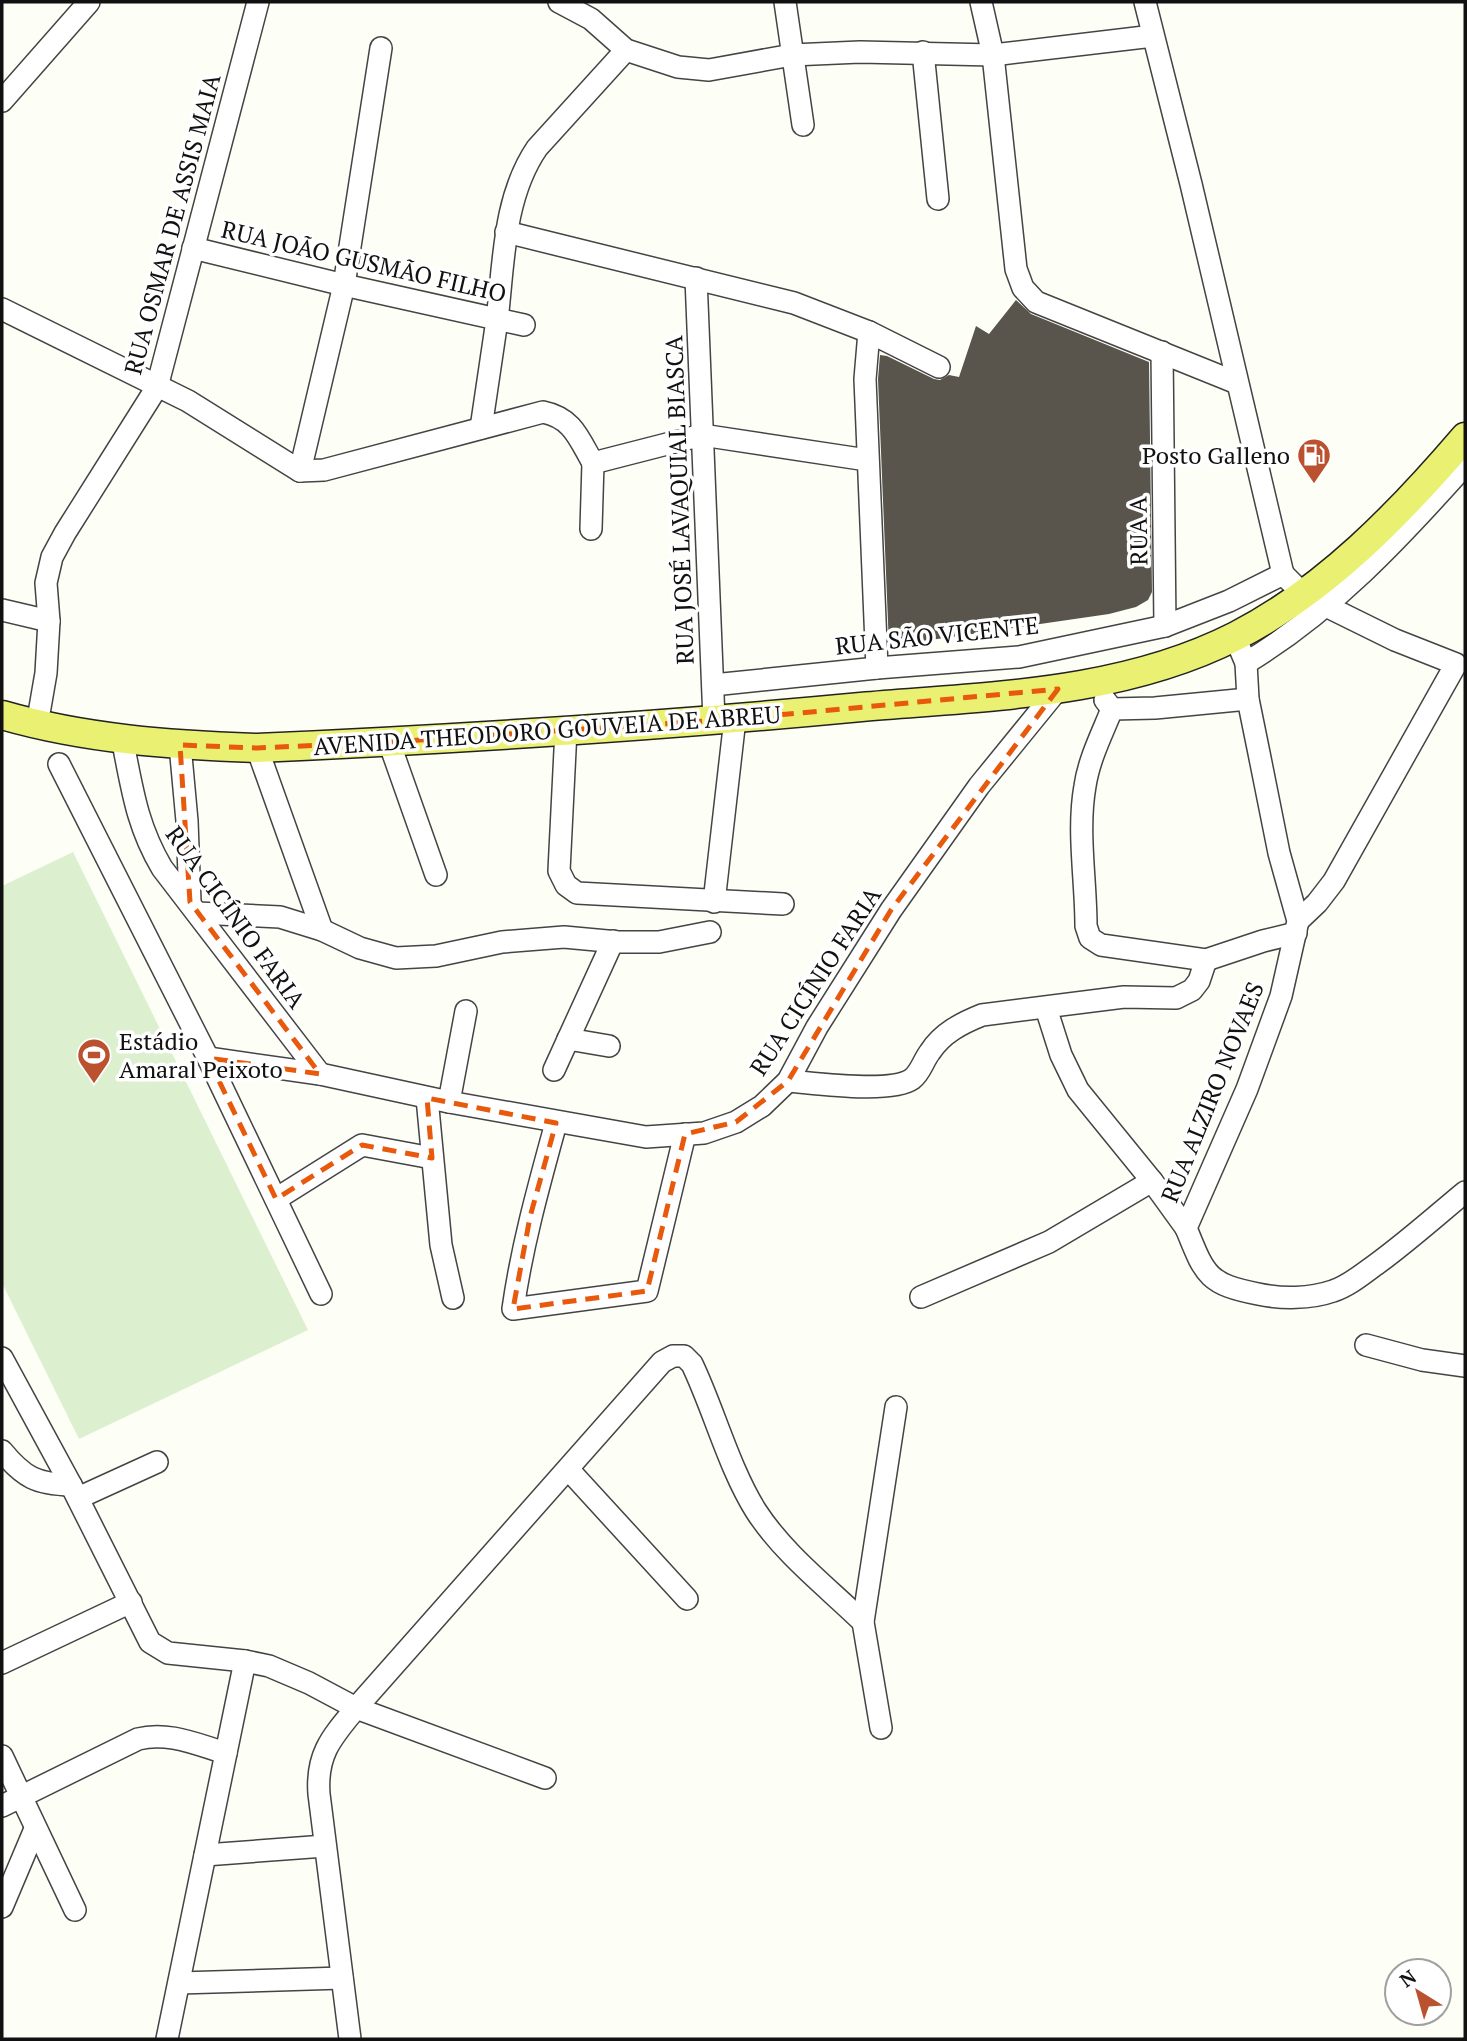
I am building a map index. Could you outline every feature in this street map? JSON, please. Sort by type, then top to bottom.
[{"type":"main road","name":"AVENIDA THEODORO GOUVEIA DE ABREU","points":[[2,715],[72,732],[180,745],[257,748],[389,742],[724,719],[1058,689],[1124,676],[1181,659],[1314,600],[1359,548],[1415,494],[1465,437]]},
{"type":"street","points":[[2,101],[89,2]]},
{"type":"street","name":"RUA OSMAR DE ASSIS MAIA","points":[[37,725],[46,673],[49,621],[46,583],[52,557],[157,387],[258,2]]},
{"type":"street","points":[[559,2],[591,19],[626,50],[678,67],[709,70],[792,55],[923,52],[993,55],[1153,36]]},
{"type":"street","points":[[785,2],[803,125]]},
{"type":"street","points":[[981,2],[993,55],[1016,270],[1023,288],[1036,302],[1237,383]]},
{"type":"street","points":[[1112,709],[1093,754],[1085,786],[1082,827],[1087,933],[1095,943],[1101,945],[1206,960],[1297,927],[1334,881],[1460,666],[1395,640],[1314,600],[1283,574],[1145,2]]},
{"type":"street","points":[[300,471],[344,285],[381,48]]},
{"type":"street","points":[[481,428],[506,232],[517,184],[525,164],[537,148],[626,50]]},
{"type":"street","points":[[923,52],[938,199]]},
{"type":"street","points":[[506,232],[794,303],[869,332],[940,367]]},
{"type":"street","name":"RUA JOÃO GUSMÃO FILHO","points":[[193,248],[524,326]]},
{"type":"street","name":"RUA JOSÉ LAVAQUIAL BIASCA","points":[[696,278],[713,685],[724,719],[714,902]]},
{"type":"street","points":[[2,309],[188,401],[300,471],[324,470],[543,412],[558,415],[571,426],[593,463],[591,529]]},
{"type":"street","points":[[869,332],[865,379],[877,667]]},
{"type":"street","name":"RUA A","points":[[1162,352],[1165,626]]},
{"type":"street","points":[[593,463],[702,435],[867,460]]},
{"type":"street","name":"AVENIDA THEODORO GOUVEIA DE ABREU","points":[[1246,663],[1279,643],[1314,600],[1361,576],[1465,465]]},
{"type":"street","name":"RUA SÃO VICENTE","points":[[713,685],[877,667],[1019,657],[1165,626],[1229,601],[1283,574]]},
{"type":"street","points":[[2,610],[49,621]]},
{"type":"street","name":"RUA ALZIRO NOVAES","points":[[1234,637],[1246,663],[1248,699],[1297,927],[1281,996],[1247,1089],[1186,1228],[1204,1271],[1214,1280],[1231,1289],[1266,1296],[1300,1297],[1333,1291],[1348,1284],[1417,1234],[1465,1192]]},
{"type":"street","points":[[1094,682],[1112,709]]},
{"type":"street","name":"RUA CICÍNIO FARIA","points":[[208,1058],[320,1074],[427,1098],[646,1137],[704,1133],[736,1122],[762,1106],[788,1081],[817,1027],[891,910],[979,786],[1058,689]]},
{"type":"street","points":[[1112,709],[1155,708],[1248,699]]},
{"type":"street","points":[[566,730],[559,871],[566,886],[577,893],[783,904]]},
{"type":"street","name":"RUA CICÍNIO FARIA","points":[[122,738],[136,808],[147,842],[162,868],[320,1074]]},
{"type":"street","points":[[389,742],[436,875]]},
{"type":"street","points":[[180,745],[194,907],[280,916],[322,930],[360,948],[396,958],[436,956],[502,942],[564,937],[659,942],[710,932]]},
{"type":"street","points":[[257,748],[322,930]]},
{"type":"street","points":[[59,764],[208,1058],[321,1294]]},
{"type":"street","points":[[554,1070],[613,941]]},
{"type":"street","points":[[788,1081],[877,1087],[900,1085],[919,1072],[930,1051],[943,1038],[967,1021],[982,1015],[1124,997],[1176,998],[1192,990],[1199,981],[1206,960]]},
{"type":"street","points":[[1046,1009],[1061,1055],[1078,1090],[1152,1181],[1186,1228]]},
{"type":"street","points":[[449,1102],[466,1011]]},
{"type":"street","points":[[568,1039],[609,1045]]},
{"type":"street","points":[[427,1098],[441,1245],[453,1298]]},
{"type":"street","points":[[556,1122],[530,1217],[513,1309],[647,1291],[685,1134]]},
{"type":"street","points":[[276,1199],[362,1145],[432,1158]]},
{"type":"street","points":[[921,1297],[1049,1242],[1152,1181]]},
{"type":"street","points":[[1366,1345],[1422,1360],[1465,1366]]},
{"type":"street","points":[[350,2039],[317,1780],[320,1763],[331,1738],[657,1368],[673,1356],[684,1356],[692,1364],[740,1480],[755,1509],[767,1526],[802,1563],[863,1622]]},
{"type":"street","points":[[2,1358],[75,1492],[150,1642],[159,1649],[182,1656],[245,1661],[290,1674],[356,1708],[545,1777]]},
{"type":"street","points":[[881,1728],[863,1622],[896,1406]]},
{"type":"street","points":[[2,1451],[28,1477],[75,1492],[157,1462]]},
{"type":"street","points":[[568,1469],[687,1599]]},
{"type":"street","points":[[2,1663],[131,1602]]},
{"type":"street","points":[[167,2039],[245,1661]]},
{"type":"street","points":[[11,1801],[151,1735],[173,1738],[226,1753]]},
{"type":"street","points":[[2,1756],[11,1801],[35,1829],[75,1910]]},
{"type":"street","points":[[2,1907],[35,1829]]},
{"type":"street","points":[[205,1855],[325,1846]]},
{"type":"street","points":[[179,1983],[342,1978]]},
{"type":"highlighted area","points":[[1058,689],[891,910],[788,1081],[736,1122],[685,1134],[647,1291],[513,1309],[530,1217],[556,1123],[427,1098],[432,1158],[362,1145],[276,1199],[208,1058],[320,1074],[190,902],[180,745],[257,748],[389,742],[735,719]]},
{"type":"green space","name":"Estádio Amaral Peixoto","points":[[73,852],[308,1330],[79,1439],[2,1283],[2,886]]},
{"type":"building","points":[[1016,300],[1031,314],[1149,362],[1152,592],[1148,600],[1136,607],[1109,614],[889,646],[878,379],[880,355],[934,379],[940,380],[949,375],[959,377],[976,326],[989,334]]},
{"type":"place","name":"Posto Galleno","points":[[1314,485]]},
{"type":"place","name":"Estádio Amaral Peixoto","points":[[94,1085]]}]
